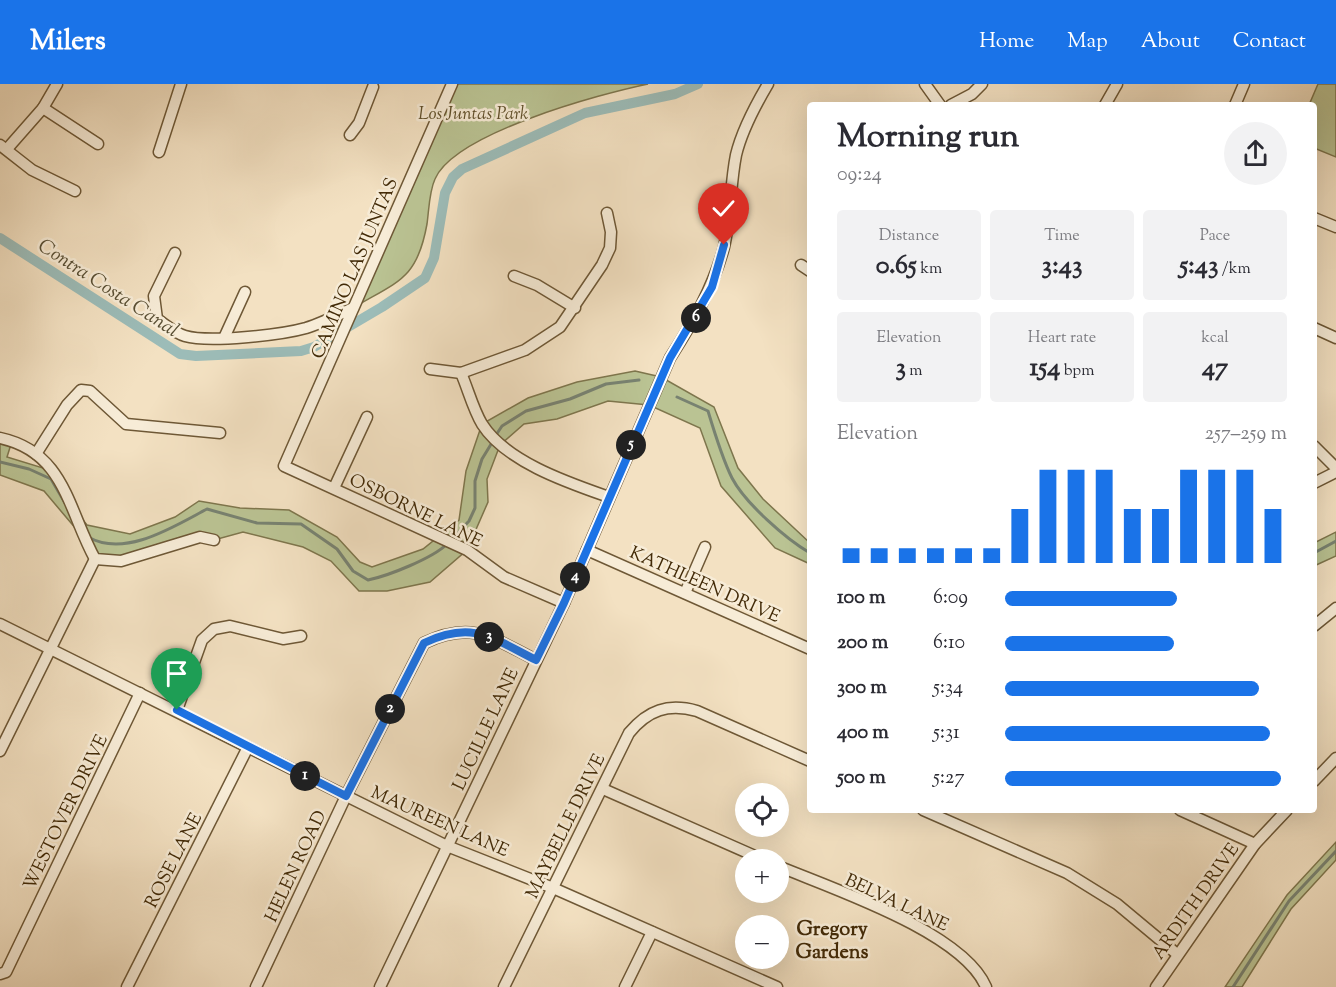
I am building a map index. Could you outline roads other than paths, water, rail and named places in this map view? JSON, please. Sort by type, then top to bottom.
[{"type":"street","points":[[57,84],[43,108],[3,147],[32,170],[75,191]]},
{"type":"street","points":[[159,152],[181,84]]},
{"type":"street","name":"CAMINO LAS JUNTAS","points":[[284,466],[453,84]]},
{"type":"street","name":"LUCILLE LANE","points":[[380,987],[564,603],[670,358],[712,287],[724,245],[736,154],[751,111],[768,84]]},
{"type":"street","points":[[926,84],[938,102]]},
{"type":"street","points":[[957,102],[972,94],[982,84]]},
{"type":"street","points":[[1108,102],[1117,84]]},
{"type":"street","points":[[1236,102],[1244,84]]},
{"type":"street","points":[[372,85],[376,101]]},
{"type":"street","points":[[350,135],[359,123],[372,85]]},
{"type":"street","points":[[43,108],[98,144]]},
{"type":"street","points":[[430,369],[461,373],[510,356],[548,337],[560,327],[575,308],[610,248],[611,232],[607,213]]},
{"type":"street","points":[[1317,219],[1336,227]]},
{"type":"street","points":[[175,253],[154,296],[157,319],[182,335],[196,339],[224,338],[304,328],[352,312]]},
{"type":"street","points":[[514,276],[537,285],[575,308]]},
{"type":"street","points":[[224,338],[245,292]]},
{"type":"street","points":[[1317,329],[1336,338]]},
{"type":"street","points":[[461,373],[482,424],[500,445],[521,460],[609,497]]},
{"type":"street","points":[[36,454],[52,433],[67,405],[81,390],[90,391],[126,424],[220,433]]},
{"type":"street","points":[[334,488],[367,417]]},
{"type":"street","points":[[0,438],[12,441],[36,454],[62,481],[82,536],[95,559]]},
{"type":"street","points":[[1317,449],[1336,470],[1317,481]]},
{"type":"street","name":"OSBORNE LANE","points":[[284,466],[467,550],[504,577],[564,603]]},
{"type":"street","points":[[95,559],[121,561],[200,537],[214,540]]},
{"type":"street","points":[[685,593],[705,546]]},
{"type":"street","name":"KATHLEEN DRIVE","points":[[587,550],[807,648]]},
{"type":"street","points":[[1,747],[95,559]]},
{"type":"street","points":[[1317,624],[1336,608]]},
{"type":"street","name":"MAUREEN LANE","points":[[0,624],[447,846],[553,888],[652,932],[750,982],[777,987]]},
{"type":"street","points":[[177,710],[202,640],[214,629],[230,626],[283,639],[301,636]]},
{"type":"street","name":"HELEN ROAD","points":[[256,987],[346,796],[424,643],[440,635],[464,630],[486,635],[536,660]]},
{"type":"street","name":"WESTOVER DRIVE","points":[[0,974],[6,972],[140,693]]},
{"type":"street","name":"MAYBELLE DRIVE","points":[[504,987],[629,733],[640,720],[668,707],[697,711],[807,760]]},
{"type":"street","name":"ROSE LANE","points":[[128,987],[248,747]]},
{"type":"street","points":[[1317,778],[1336,758]]},
{"type":"street","points":[[603,789],[739,849]]},
{"type":"street","points":[[930,813],[1067,873],[1117,904],[1177,954]]},
{"type":"street","points":[[1187,813],[1255,844]]},
{"type":"street","name":"ARDITH DRIVE","points":[[1156,987],[1255,844],[1284,813]]},
{"type":"street","name":"BELVA LANE","points":[[789,871],[939,937],[972,966],[986,987]]},
{"type":"street","points":[[625,987],[652,932]]},
{"type":"waterway","name":"Contra Costa Canal","points":[[0,238],[180,354],[196,356],[301,351],[314,347],[382,307],[425,278],[434,258],[445,193],[453,177],[462,169],[585,113],[675,94],[698,84]]},
{"type":"waterway","points":[[496,435],[502,426],[526,411],[570,399],[606,384],[639,380]]},
{"type":"waterway","points":[[677,397],[708,411],[725,463],[738,488],[767,520],[807,551]]},
{"type":"waterway","points":[[452,539],[469,521],[475,508],[475,481],[482,459],[493,441]]},
{"type":"waterway","points":[[0,462],[29,469],[51,479],[65,503]]},
{"type":"waterway","points":[[88,537],[102,543],[133,542],[149,538],[207,509],[257,523],[301,524],[337,549],[353,571],[368,580],[410,566],[447,544]]},
{"type":"waterway","points":[[1317,551],[1336,541]]},
{"type":"waterway","points":[[1233,987],[1289,901],[1336,851]]},
{"type":"district","name":"Gregory Gardens","points":[[832,940]]},
{"type":"park label","name":"Los Juntas Park","points":[[473,113]]}]
